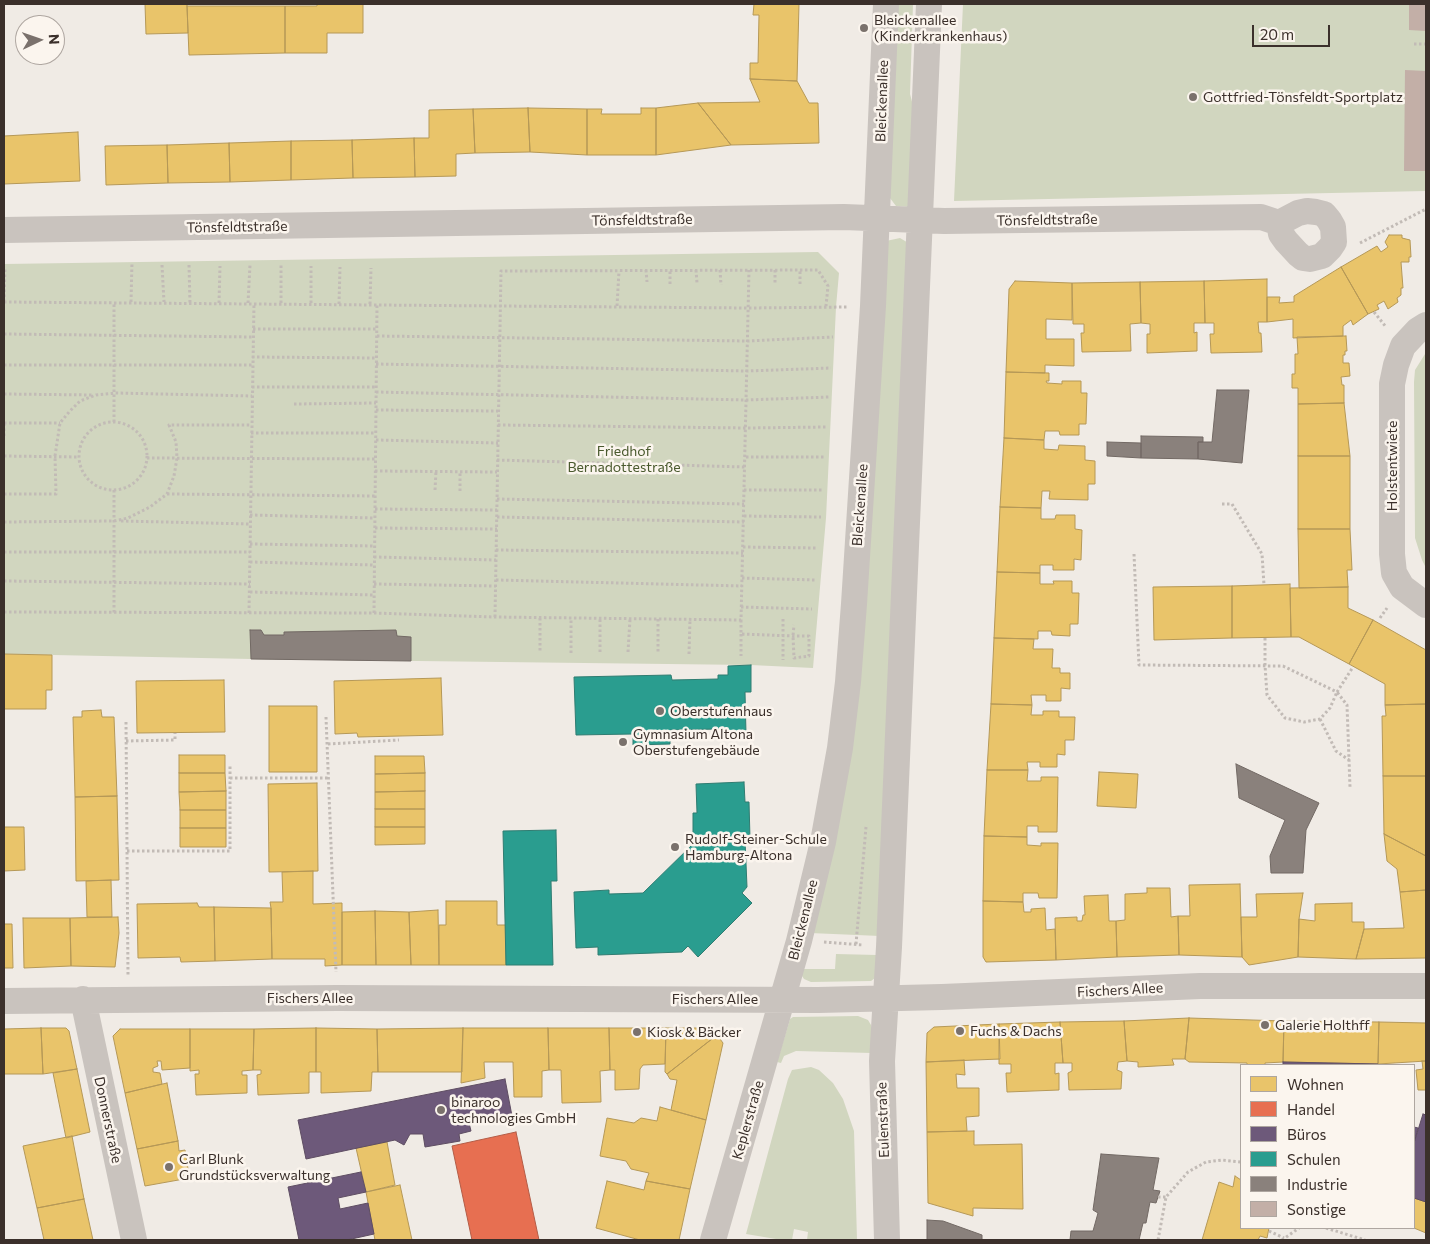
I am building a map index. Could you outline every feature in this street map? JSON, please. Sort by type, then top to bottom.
[{"type":"street","name":"Bleickenallee","points":[[783,999],[823,842],[840,748],[848,682],[877,219],[886,4]]},
{"type":"street","points":[[886,999],[930,4]]},
{"type":"street","name":"Tönsfeldtstraße","points":[[4,230],[844,218],[920,221],[1261,217],[1279,223]]},
{"type":"street","name":"Holstentwiete","points":[[1426,325],[1418,330],[1403,346],[1392,384],[1392,554],[1394,573],[1402,587],[1426,604]]},
{"type":"street","name":"Fischers Allee","points":[[4,1001],[82,999],[886,999],[1210,986],[1426,986]]},
{"type":"street","name":"Donnerstraße","points":[[82,999],[134,1240]]},
{"type":"street","name":"Keplerstraße","points":[[713,1240],[783,999]]},
{"type":"street","name":"Eulenstraße","points":[[886,999],[882,1092],[887,1240]]},
{"type":"path","points":[[1414,44],[1426,44]]},
{"type":"path","points":[[1355,246],[1426,209]]},
{"type":"path","points":[[130,302],[132,262]]},
{"type":"path","points":[[162,265],[164,302]]},
{"type":"path","points":[[189,265],[190,302]]},
{"type":"path","points":[[248,303],[250,265]]},
{"type":"path","points":[[219,303],[220,266]]},
{"type":"path","points":[[281,266],[281,303]]},
{"type":"path","points":[[311,266],[311,303]]},
{"type":"path","points":[[5,267],[4,302],[748,308],[836,307]]},
{"type":"path","points":[[339,304],[340,267]]},
{"type":"path","points":[[370,268],[370,304]]},
{"type":"path","points":[[646,270],[647,282]]},
{"type":"path","points":[[670,270],[670,284]]},
{"type":"path","points":[[696,270],[697,283]]},
{"type":"path","points":[[720,270],[721,284]]},
{"type":"path","points":[[741,656],[749,270]]},
{"type":"path","points":[[775,270],[775,283]]},
{"type":"path","points":[[800,270],[800,284]]},
{"type":"path","points":[[495,617],[501,271],[818,270],[828,286],[826,306]]},
{"type":"path","points":[[617,306],[619,271]]},
{"type":"path","points":[[114,302],[114,422]]},
{"type":"path","points":[[249,613],[254,303]]},
{"type":"path","points":[[374,613],[377,304]]},
{"type":"path","points":[[253,329],[377,329]]},
{"type":"path","points":[[4,334],[253,336]]},
{"type":"path","points":[[377,336],[747,341],[833,337]]},
{"type":"path","points":[[252,357],[377,358]]},
{"type":"path","points":[[376,364],[747,371],[832,368]]},
{"type":"path","points":[[4,365],[252,365]]},
{"type":"path","points":[[252,387],[376,386]]},
{"type":"path","points":[[376,392],[746,400],[829,397]]},
{"type":"path","points":[[4,394],[96,395],[115,393],[252,396]]},
{"type":"path","points":[[4,494],[56,494],[55,456],[60,423],[80,401],[96,395]]},
{"type":"path","points":[[294,404],[376,403]]},
{"type":"path","points":[[376,410],[498,411]]},
{"type":"path","points":[[114,422],[134,429],[142,437],[146,447],[147,458],[145,468],[136,480],[124,488],[114,490],[103,488],[90,480],[81,468],[79,457],[83,441],[93,428],[114,422]]},
{"type":"path","points":[[4,436],[4,423],[60,423]]},
{"type":"path","points":[[114,521],[128,518],[150,508],[167,494],[174,476],[177,458],[176,442],[169,425],[251,425]]},
{"type":"path","points":[[498,425],[827,427]]},
{"type":"path","points":[[251,433],[376,433]]},
{"type":"path","points":[[376,440],[498,443]]},
{"type":"path","points":[[4,456],[79,457]]},
{"type":"path","points":[[746,457],[825,457]]},
{"type":"path","points":[[147,458],[375,459]]},
{"type":"path","points":[[498,460],[745,467]]},
{"type":"path","points":[[375,471],[497,472]]},
{"type":"path","points":[[435,490],[436,472]]},
{"type":"path","points":[[460,472],[460,491]]},
{"type":"path","points":[[114,490],[114,613]]},
{"type":"path","points":[[744,490],[822,490]]},
{"type":"path","points":[[167,494],[375,496]]},
{"type":"path","points":[[497,499],[744,504]]},
{"type":"path","points":[[1222,504],[1232,504],[1262,554],[1264,585]]},
{"type":"path","points":[[375,509],[497,510]]},
{"type":"path","points":[[250,515],[375,518]]},
{"type":"path","points":[[744,516],[821,517]]},
{"type":"path","points":[[497,517],[744,522]]},
{"type":"path","points":[[4,522],[114,521],[250,524]]},
{"type":"path","points":[[375,528],[497,529]]},
{"type":"path","points":[[250,544],[374,546]]},
{"type":"path","points":[[743,547],[817,548]]},
{"type":"path","points":[[496,550],[743,553]]},
{"type":"path","points":[[4,552],[250,552]]},
{"type":"path","points":[[1134,554],[1139,665],[1282,666],[1337,692],[1348,704],[1350,787]]},
{"type":"path","points":[[374,557],[496,560]]},
{"type":"path","points":[[250,562],[374,565]]},
{"type":"path","points":[[742,578],[816,580]]},
{"type":"path","points":[[496,580],[742,586]]},
{"type":"path","points":[[4,581],[250,584]]},
{"type":"path","points":[[374,584],[496,586]]},
{"type":"path","points":[[250,592],[374,595]]},
{"type":"path","points":[[741,607],[812,609]]},
{"type":"path","points":[[4,612],[374,613],[540,618],[741,620]]},
{"type":"path","points":[[540,618],[540,653]]},
{"type":"path","points":[[570,653],[571,618]]},
{"type":"path","points":[[600,618],[600,652]]},
{"type":"path","points":[[628,652],[630,619]]},
{"type":"path","points":[[658,619],[658,654]]},
{"type":"path","points":[[689,654],[690,619]]},
{"type":"path","points":[[783,619],[783,660]]},
{"type":"path","points":[[741,634],[793,636],[809,636],[809,656],[794,658],[793,636],[794,626]]},
{"type":"path","points":[[1265,638],[1267,695],[1285,718],[1304,722],[1320,719],[1330,708],[1337,692],[1353,667]]},
{"type":"path","points":[[326,718],[336,966]]},
{"type":"path","points":[[1320,719],[1336,751],[1350,760]]},
{"type":"path","points":[[126,722],[129,999]]},
{"type":"path","points":[[126,741],[175,740],[175,733]]},
{"type":"path","points":[[328,744],[399,740]]},
{"type":"path","points":[[127,851],[230,851],[230,765]]},
{"type":"path","points":[[230,778],[328,778]]},
{"type":"path","points":[[798,941],[888,947]]},
{"type":"path","points":[[1158,1240],[1166,1198],[1188,1172],[1206,1162],[1222,1160],[1240,1162]]},
{"type":"path","points":[[1158,1197],[1166,1198]]},
{"type":"path","points":[[1269,1231],[1283,1239],[1298,1229]]},
{"type":"path","points":[[1329,1229],[1365,1240]]},
{"type":"green space","points":[[898,4],[913,4],[910,94],[916,117],[911,207],[896,206],[887,194]]},
{"type":"green space","name":"Gottfried-Tönsfeldt-Sportplatz","points":[[963,4],[1426,4],[1426,191],[954,201]]},
{"type":"green space","points":[[900,238],[910,244],[880,936],[810,933],[886,241]]},
{"type":"green space","name":"Friedhof Bernadottestraße","points":[[818,252],[839,273],[826,518],[813,668],[751,665],[4,654],[4,264]]},
{"type":"green space","points":[[1425,354],[1426,568],[1415,538],[1414,382],[1415,370]]},
{"type":"green space","points":[[836,954],[877,955],[875,978],[871,981],[811,982],[804,979],[802,969],[835,969]]},
{"type":"green space","points":[[858,1016],[868,1020],[871,1025],[872,1053],[796,1051],[784,1056],[781,1063],[777,1062],[790,1019],[793,1017]]},
{"type":"green space","points":[[811,1067],[819,1070],[833,1083],[843,1099],[854,1131],[857,1240],[807,1240],[808,1232],[794,1229],[792,1240],[746,1234],[788,1079],[792,1070]]},
{"type":"building: Wohnen","points":[[145,4],[187,4],[188,33],[146,34]]},
{"type":"building: Wohnen","points":[[317,4],[363,4],[363,33],[327,33],[327,53],[285,53],[285,6],[317,6]]},
{"type":"building: Wohnen","points":[[754,4],[799,4],[797,81],[750,79],[750,63],[758,63],[759,15],[753,15]]},
{"type":"building: Wohnen","points":[[187,6],[285,6],[285,53],[189,55]]},
{"type":"building: Wohnen","points":[[750,79],[797,81],[809,103],[818,103],[819,143],[731,145],[698,103],[760,102]]},
{"type":"building: Wohnen","points":[[698,103],[731,145],[656,155],[656,108]]},
{"type":"building: Wohnen","points":[[528,108],[530,152],[475,153],[473,109]]},
{"type":"building: Wohnen","points":[[528,108],[587,109],[587,155],[530,152]]},
{"type":"building: Wohnen","points":[[641,108],[656,108],[656,155],[587,155],[587,109],[602,109],[601,114],[641,114]]},
{"type":"building: Wohnen","points":[[473,109],[475,153],[456,154],[456,176],[415,177],[414,138],[429,138],[429,110]]},
{"type":"building: Wohnen","points":[[78,132],[80,181],[4,184],[4,136]]},
{"type":"building: Wohnen","points":[[414,138],[415,177],[353,178],[352,140]]},
{"type":"building: Wohnen","points":[[352,140],[353,178],[291,180],[291,141]]},
{"type":"building: Wohnen","points":[[291,141],[291,180],[230,182],[229,143]]},
{"type":"building: Wohnen","points":[[229,143],[230,182],[168,183],[167,145]]},
{"type":"building: Wohnen","points":[[167,145],[168,183],[106,185],[105,146]]},
{"type":"building: Wohnen","points":[[1389,235],[1402,235],[1402,238],[1410,240],[1411,257],[1409,257],[1409,262],[1401,262],[1403,288],[1401,288],[1401,295],[1397,298],[1398,302],[1388,309],[1384,301],[1377,305],[1379,309],[1368,314],[1341,267],[1377,246],[1381,252],[1388,247],[1385,242]]},
{"type":"building: Wohnen","points":[[1341,267],[1368,314],[1353,325],[1351,320],[1343,326],[1343,336],[1293,338],[1293,319],[1267,322],[1267,297],[1280,297],[1279,303],[1294,302],[1294,296]]},
{"type":"building: Wohnen","points":[[1267,279],[1267,322],[1258,322],[1259,333],[1261,333],[1262,352],[1211,353],[1210,334],[1214,334],[1214,323],[1205,323],[1204,281]]},
{"type":"building: Wohnen","points":[[1015,281],[1072,283],[1072,320],[1046,319],[1046,339],[1074,339],[1074,366],[1045,365],[1045,373],[1006,372],[1009,289]]},
{"type":"building: Wohnen","points":[[1204,281],[1205,323],[1194,323],[1194,333],[1197,332],[1197,351],[1147,353],[1147,334],[1150,334],[1150,324],[1141,323],[1140,282]]},
{"type":"building: Wohnen","points":[[1140,282],[1141,323],[1130,324],[1131,351],[1082,352],[1081,333],[1084,333],[1084,324],[1073,324],[1072,283]]},
{"type":"building: Wohnen","points":[[1346,336],[1347,351],[1343,355],[1343,363],[1349,363],[1350,376],[1341,377],[1342,385],[1344,385],[1344,403],[1298,404],[1298,388],[1292,388],[1292,374],[1295,374],[1295,354],[1298,354],[1297,337]]},
{"type":"building: Wohnen","points":[[1006,372],[1049,373],[1049,381],[1046,381],[1047,383],[1062,384],[1062,381],[1081,381],[1081,393],[1087,393],[1086,424],[1079,424],[1079,435],[1060,435],[1059,431],[1045,431],[1044,440],[1004,438]]},
{"type":"building: Wohnen","points":[[1344,403],[1350,456],[1298,456],[1298,404]]},
{"type":"building: Wohnen","points":[[1004,438],[1044,440],[1044,449],[1058,450],[1059,445],[1085,446],[1085,460],[1095,461],[1095,484],[1088,484],[1088,500],[1049,499],[1050,491],[1042,491],[1041,508],[1000,507]]},
{"type":"building: Wohnen","points":[[1298,456],[1350,456],[1350,529],[1298,529]]},
{"type":"building: Wohnen","points":[[1000,507],[1041,508],[1041,519],[1055,519],[1056,515],[1075,515],[1075,529],[1082,530],[1081,560],[1074,559],[1074,570],[1053,570],[1053,565],[1040,565],[1040,573],[997,572]]},
{"type":"building: Wohnen","points":[[1298,529],[1350,529],[1352,570],[1347,570],[1348,587],[1299,588]]},
{"type":"building: Wohnen","points":[[997,572],[1040,573],[1040,584],[1054,584],[1053,581],[1072,581],[1072,593],[1079,593],[1078,624],[1070,624],[1070,636],[1052,635],[1051,631],[1038,631],[1038,639],[994,638]]},
{"type":"building: Wohnen","points":[[1290,584],[1291,637],[1232,638],[1232,586]]},
{"type":"building: Wohnen","points":[[1232,586],[1232,638],[1154,640],[1153,587]]},
{"type":"building: Wohnen","points":[[1348,587],[1348,608],[1373,620],[1349,664],[1299,637],[1291,637],[1290,588]]},
{"type":"building: Wohnen","points":[[1373,620],[1426,650],[1426,704],[1385,705],[1385,684],[1349,664]]},
{"type":"building: Wohnen","points":[[994,638],[1034,639],[1033,649],[1053,649],[1052,668],[1060,668],[1060,673],[1070,673],[1070,689],[1061,688],[1061,701],[1046,701],[1046,695],[1031,695],[1032,705],[991,704]]},
{"type":"building: Wohnen","points":[[4,654],[52,655],[52,690],[46,690],[46,709],[4,709]]},
{"type":"building: Wohnen","points":[[441,678],[443,735],[358,737],[357,733],[335,734],[334,681]]},
{"type":"building: Wohnen","points":[[224,680],[225,732],[137,733],[136,681]]},
{"type":"building: Wohnen","points":[[991,704],[1032,705],[1031,715],[1043,715],[1043,711],[1059,711],[1059,717],[1075,717],[1074,740],[1065,740],[1065,755],[1057,754],[1057,767],[1040,767],[1040,762],[1027,762],[1028,770],[987,770]]},
{"type":"building: Wohnen","points":[[1426,704],[1426,776],[1383,776],[1382,716],[1386,716],[1385,705]]},
{"type":"building: Wohnen","points":[[269,706],[317,706],[317,772],[269,772]]},
{"type":"building: Wohnen","points":[[101,710],[102,717],[114,717],[117,796],[75,797],[73,717],[82,717],[82,711]]},
{"type":"building: Wohnen","points":[[179,755],[225,755],[225,773],[179,773]]},
{"type":"building: Wohnen","points":[[375,756],[424,756],[425,773],[375,774]]},
{"type":"building: Wohnen","points":[[987,770],[1028,770],[1027,781],[1041,781],[1041,777],[1058,777],[1057,832],[1038,832],[1038,826],[1027,826],[1027,837],[984,836]]},
{"type":"building: Wohnen","points":[[1099,772],[1138,774],[1136,808],[1097,806]]},
{"type":"building: Wohnen","points":[[179,773],[225,773],[226,791],[179,792]]},
{"type":"building: Wohnen","points":[[425,773],[425,791],[375,792],[375,774]]},
{"type":"building: Wohnen","points":[[1383,776],[1426,776],[1426,856],[1384,834]]},
{"type":"building: Wohnen","points":[[317,783],[318,871],[269,872],[268,784]]},
{"type":"building: Wohnen","points":[[226,791],[226,810],[180,810],[179,792]]},
{"type":"building: Wohnen","points":[[425,791],[425,809],[375,809],[375,792]]},
{"type":"building: Wohnen","points":[[117,796],[119,880],[76,881],[75,797]]},
{"type":"building: Wohnen","points":[[375,809],[425,809],[425,827],[375,827]]},
{"type":"building: Wohnen","points":[[180,810],[226,810],[226,828],[180,828]]},
{"type":"building: Wohnen","points":[[4,827],[24,827],[25,870],[4,871]]},
{"type":"building: Wohnen","points":[[375,827],[425,827],[425,844],[375,845]]},
{"type":"building: Wohnen","points":[[180,828],[226,828],[226,847],[180,847]]},
{"type":"building: Wohnen","points":[[1384,834],[1426,856],[1426,890],[1400,892],[1397,869],[1387,861]]},
{"type":"building: Wohnen","points":[[984,836],[1027,837],[1027,845],[1041,846],[1041,843],[1058,843],[1057,898],[1039,898],[1038,893],[1023,893],[1023,902],[983,901]]},
{"type":"building: Wohnen","points":[[313,871],[313,904],[342,903],[342,965],[325,966],[325,959],[272,959],[270,902],[283,902],[282,872]]},
{"type":"building: Wohnen","points":[[111,880],[112,917],[87,917],[86,881]]},
{"type":"building: Wohnen","points":[[1240,884],[1242,957],[1179,955],[1178,916],[1190,916],[1189,885]]},
{"type":"building: Wohnen","points":[[1147,888],[1170,888],[1171,917],[1178,916],[1179,955],[1117,957],[1116,921],[1125,920],[1125,894],[1147,893]]},
{"type":"building: Wohnen","points":[[1426,890],[1426,958],[1356,959],[1364,929],[1404,928],[1400,892]]},
{"type":"building: Wohnen","points":[[1303,893],[1299,919],[1298,957],[1249,965],[1242,957],[1241,917],[1257,917],[1256,894]]},
{"type":"building: Wohnen","points":[[1108,895],[1109,921],[1116,921],[1117,957],[1056,960],[1055,918],[1077,917],[1077,921],[1082,921],[1083,915],[1085,915],[1084,896]]},
{"type":"building: Wohnen","points":[[446,901],[497,901],[497,925],[506,925],[506,965],[439,965],[439,925],[446,925]]},
{"type":"building: Wohnen","points":[[983,901],[1023,902],[1024,912],[1031,912],[1031,909],[1045,908],[1046,930],[1055,929],[1056,960],[986,962],[983,957]]},
{"type":"building: Wohnen","points":[[197,903],[199,907],[214,907],[215,961],[181,962],[180,957],[138,958],[137,904]]},
{"type":"building: Wohnen","points":[[1352,903],[1352,922],[1364,922],[1356,959],[1298,957],[1299,919],[1315,921],[1315,904]]},
{"type":"building: Wohnen","points":[[214,907],[271,908],[272,959],[215,961]]},
{"type":"building: Wohnen","points":[[438,910],[439,965],[411,965],[409,912]]},
{"type":"building: Wohnen","points":[[375,911],[376,965],[342,965],[342,912]]},
{"type":"building: Wohnen","points":[[375,911],[409,912],[411,965],[376,965]]},
{"type":"building: Wohnen","points":[[118,917],[119,933],[115,967],[71,966],[70,918]]},
{"type":"building: Wohnen","points":[[23,918],[70,918],[71,966],[24,968]]},
{"type":"building: Wohnen","points":[[4,924],[12,924],[13,968],[4,968]]},
{"type":"building: Wohnen","points":[[1189,1018],[1185,1059],[1172,1059],[1174,1065],[1138,1067],[1138,1062],[1127,1061],[1124,1021]]},
{"type":"building: Wohnen","points":[[1189,1018],[1284,1021],[1283,1062],[1247,1064],[1189,1062],[1185,1059]]},
{"type":"building: Wohnen","points":[[1124,1021],[1127,1061],[1118,1062],[1117,1070],[1122,1072],[1121,1089],[1069,1090],[1068,1073],[1072,1071],[1072,1063],[1063,1063],[1060,1022]]},
{"type":"building: Wohnen","points":[[1284,1021],[1379,1022],[1378,1064],[1283,1062]]},
{"type":"building: Wohnen","points":[[1060,1022],[1063,1063],[1055,1063],[1055,1074],[1059,1073],[1059,1090],[1007,1092],[1006,1073],[1011,1073],[1011,1064],[999,1064],[999,1024]]},
{"type":"building: Wohnen","points":[[1379,1022],[1426,1023],[1426,1061],[1378,1064]]},
{"type":"building: Wohnen","points":[[999,1024],[1000,1059],[926,1062],[927,1033],[934,1027]]},
{"type":"building: Wohnen","points":[[41,1028],[66,1028],[69,1031],[77,1069],[43,1074]]},
{"type":"building: Wohnen","points":[[41,1028],[43,1074],[4,1074],[4,1029]]},
{"type":"building: Wohnen","points":[[316,1028],[316,1072],[309,1072],[309,1093],[258,1095],[257,1075],[261,1074],[261,1070],[253,1070],[254,1029]]},
{"type":"building: Wohnen","points":[[316,1028],[377,1029],[378,1072],[372,1072],[371,1091],[321,1093],[321,1072],[316,1072]]},
{"type":"building: Wohnen","points":[[463,1028],[548,1028],[549,1070],[542,1071],[542,1097],[514,1097],[513,1062],[484,1062],[485,1078],[461,1083]]},
{"type":"building: Wohnen","points":[[463,1028],[462,1072],[378,1072],[377,1029]]},
{"type":"building: Wohnen","points":[[548,1028],[609,1028],[610,1070],[600,1071],[601,1102],[562,1103],[561,1070],[549,1070]]},
{"type":"building: Wohnen","points":[[609,1028],[666,1028],[665,1064],[643,1065],[640,1069],[639,1089],[615,1090],[615,1070],[610,1070]]},
{"type":"building: Wohnen","points":[[666,1028],[711,1028],[717,1035],[667,1074],[665,1072]]},
{"type":"building: Wohnen","points":[[120,1029],[190,1029],[190,1068],[162,1070],[161,1061],[157,1061],[158,1066],[153,1068],[153,1072],[160,1073],[162,1084],[125,1093],[113,1036]]},
{"type":"building: Wohnen","points":[[190,1029],[254,1029],[253,1070],[242,1071],[242,1075],[247,1075],[247,1093],[196,1095],[195,1074],[199,1074],[199,1070],[190,1071]]},
{"type":"building: Wohnen","points":[[717,1035],[723,1043],[706,1120],[671,1110],[677,1080],[670,1079],[667,1074]]},
{"type":"building: Wohnen","points":[[964,1060],[965,1075],[956,1074],[957,1088],[979,1088],[979,1116],[966,1117],[967,1131],[927,1132],[926,1062]]},
{"type":"building: Wohnen","points":[[1422,1061],[1426,1061],[1426,1090],[1418,1090],[1416,1070],[1423,1069]]},
{"type":"building: Wohnen","points":[[77,1069],[90,1132],[66,1138],[53,1073]]},
{"type":"building: Wohnen","points":[[167,1083],[178,1141],[137,1149],[125,1093]]},
{"type":"building: Wohnen","points":[[660,1107],[706,1120],[690,1189],[646,1181],[649,1173],[631,1169],[626,1161],[600,1156],[607,1118],[634,1123],[641,1118],[657,1121]]},
{"type":"building: Wohnen","points":[[974,1131],[974,1145],[1022,1144],[1023,1209],[973,1208],[973,1216],[928,1203],[927,1132]]},
{"type":"building: Wohnen","points":[[72,1136],[84,1199],[37,1208],[23,1146]]},
{"type":"building: Wohnen","points":[[178,1141],[179,1151],[185,1150],[188,1169],[182,1170],[184,1179],[145,1186],[137,1149]]},
{"type":"building: Wohnen","points":[[387,1142],[395,1185],[366,1192],[356,1148]]},
{"type":"building: Wohnen","points":[[1235,1176],[1240,1179],[1240,1229],[1269,1229],[1267,1238],[1260,1236],[1258,1240],[1202,1240],[1219,1182],[1233,1187]]},
{"type":"building: Wohnen","points":[[607,1181],[644,1190],[646,1181],[690,1189],[679,1240],[640,1240],[596,1228]]},
{"type":"building: Wohnen","points":[[400,1185],[412,1240],[375,1240],[366,1192]]},
{"type":"building: Wohnen","points":[[1415,1198],[1426,1202],[1426,1233],[1415,1228]]},
{"type":"building: Wohnen","points":[[84,1199],[93,1240],[44,1240],[37,1208]]},
{"type":"building: Handel","points":[[516,1132],[539,1240],[472,1240],[452,1146]]},
{"type":"building: Büros","points":[[1283,1062],[1378,1064],[1283,1064]]},
{"type":"building: Büros","points":[[505,1079],[512,1116],[469,1123],[471,1131],[459,1134],[460,1141],[425,1147],[423,1134],[410,1134],[404,1145],[395,1140],[306,1159],[298,1120]]},
{"type":"building: Büros","points":[[1423,1114],[1426,1115],[1426,1202],[1415,1198],[1415,1140]]},
{"type":"building: Büros","points":[[1415,1127],[1418,1128],[1415,1139]]},
{"type":"building: Büros","points":[[361,1172],[366,1192],[338,1198],[340,1209],[368,1203],[374,1234],[347,1240],[299,1240],[288,1187]]},
{"type":"building: Schulen","name":"Oberstufenhaus","points":[[751,665],[751,692],[745,692],[746,734],[718,735],[718,729],[670,730],[670,744],[633,745],[633,734],[576,735],[574,677],[671,675],[672,680],[718,679],[718,675],[728,675],[728,666]]},
{"type":"building: Schulen","points":[[744,782],[745,802],[749,802],[750,839],[745,840],[747,887],[742,893],[752,903],[698,957],[688,946],[682,952],[598,955],[598,947],[576,948],[574,892],[609,890],[609,894],[643,893],[693,844],[693,813],[697,813],[696,784]]},
{"type":"building: Schulen","points":[[556,830],[557,881],[551,881],[553,965],[506,965],[503,831]]},
{"type":"building: Industrie","points":[[1217,390],[1249,390],[1242,463],[1198,459],[1198,442],[1212,442]]},
{"type":"building: Industrie","points":[[1141,436],[1203,437],[1203,442],[1198,442],[1198,459],[1141,458]]},
{"type":"building: Industrie","points":[[1107,442],[1141,443],[1141,458],[1107,456]]},
{"type":"building: Industrie","points":[[250,630],[261,630],[264,635],[284,635],[284,632],[396,630],[397,636],[411,637],[411,661],[251,659]]},
{"type":"building: Industrie","points":[[1236,764],[1319,803],[1306,830],[1303,873],[1271,873],[1270,856],[1285,820],[1239,798]]},
{"type":"building: Industrie","points":[[1101,1154],[1159,1158],[1153,1190],[1160,1191],[1156,1203],[1150,1202],[1146,1223],[1143,1223],[1139,1240],[1070,1240],[1071,1231],[1093,1231],[1098,1213],[1093,1210]]},
{"type":"building: Industrie","points":[[927,1220],[943,1221],[982,1235],[982,1240],[927,1240]]},
{"type":"building: Sonstige","points":[[1409,4],[1426,4],[1426,31],[1409,30]]},
{"type":"building: Sonstige","points":[[1405,70],[1426,71],[1426,171],[1404,171]]},
{"type":"place","name":"Bleickenallee (Kinderkrankenhaus)","points":[[864,28]]},
{"type":"place","name":"Gottfried-Tönsfeldt-Sportplatz","points":[[1193,97]]},
{"type":"place","name":"Oberstufenhaus","points":[[660,711]]},
{"type":"place","name":"Gymnasium Altona Oberstufengebäude","points":[[623,742]]},
{"type":"place","name":"Rudolf-Steiner-Schule Hamburg-Altona","points":[[675,847]]},
{"type":"place","name":"Galerie Holthff","points":[[1265,1025]]},
{"type":"place","name":"Fuchs & Dachs","points":[[960,1031]]},
{"type":"place","name":"Kiosk & Bäcker","points":[[637,1032]]},
{"type":"place","name":"binaroo technologies GmbH","points":[[441,1110]]},
{"type":"place","name":"Carl Blunk Grundstücksverwaltung","points":[[169,1167]]}]
